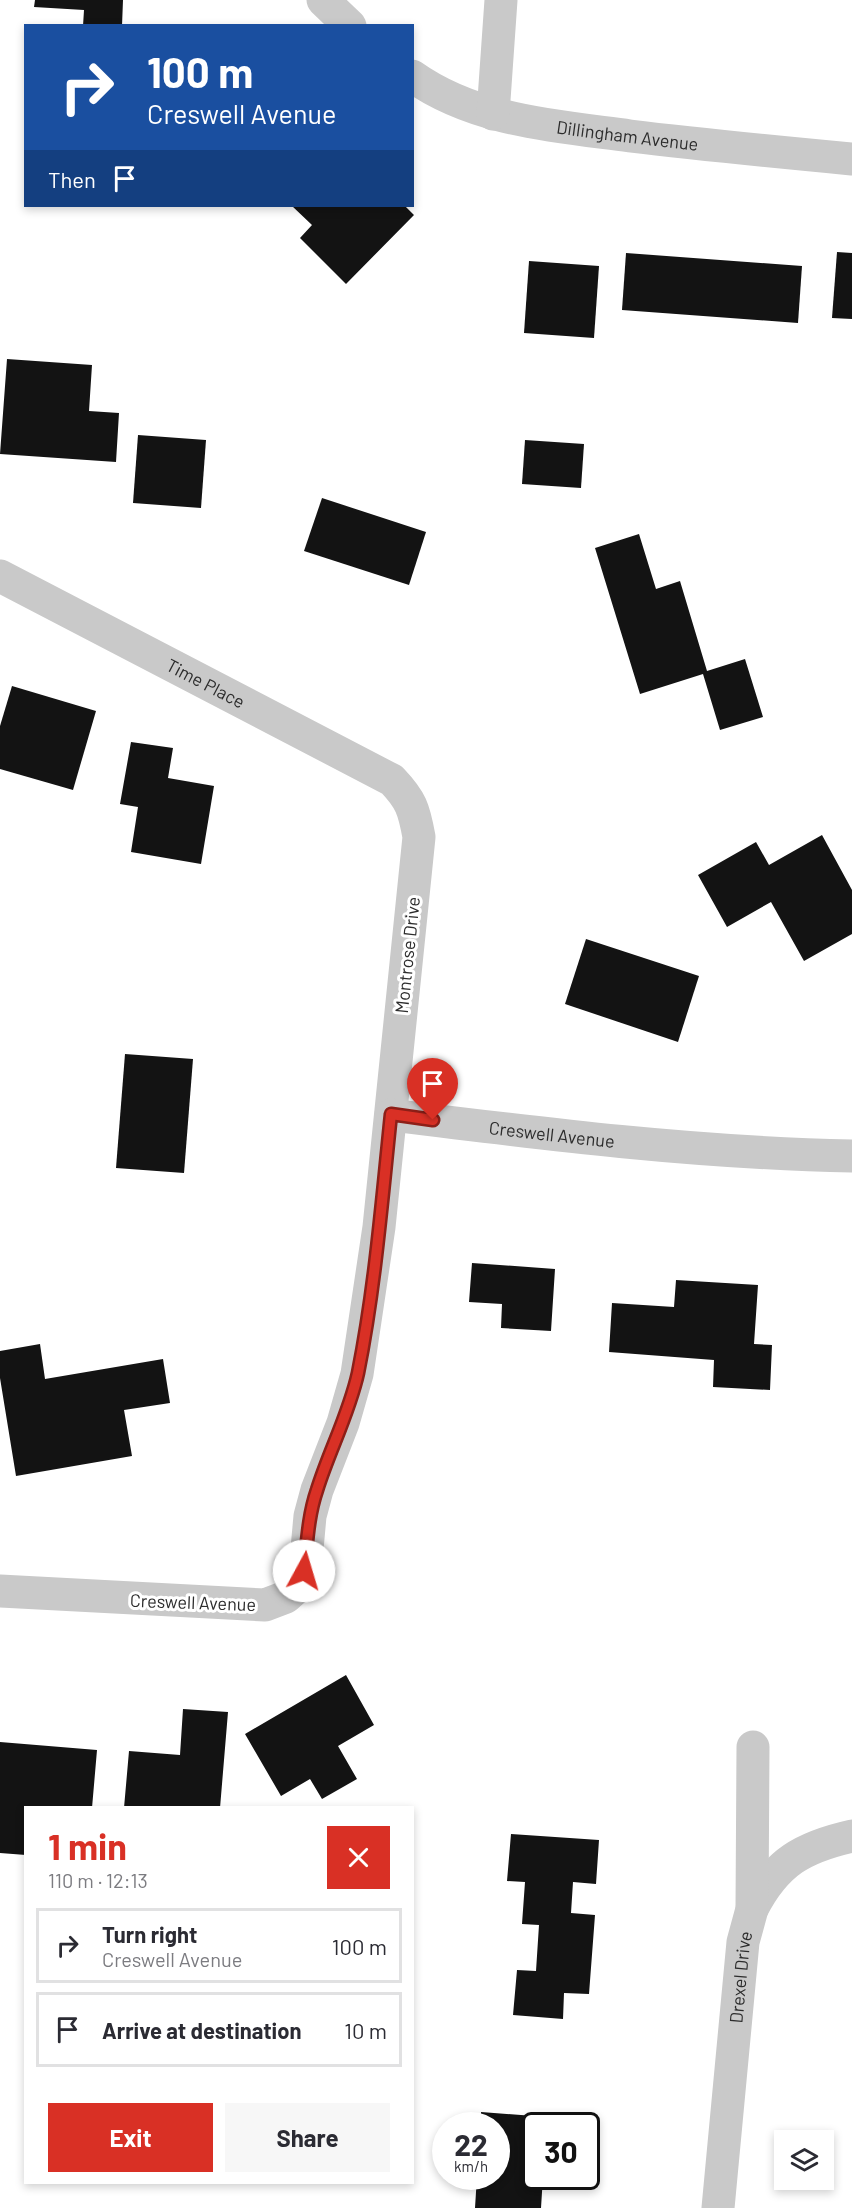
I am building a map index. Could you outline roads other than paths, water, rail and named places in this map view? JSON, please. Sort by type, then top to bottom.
[{"type":"street","points":[[323,0],[348,24]]},
{"type":"street","points":[[493,114],[501,0]]},
{"type":"street","name":"Dillingham Avenue","points":[[414,77],[450,97],[493,114],[539,124],[655,139],[852,159]]},
{"type":"street","name":"Time Place","points":[[0,576],[392,780],[409,798]]},
{"type":"street","name":"Montrose Drive","points":[[391,1114],[419,837],[414,810],[409,798]]},
{"type":"street","name":"Creswell Avenue","points":[[0,1591],[265,1605],[286,1597],[295,1589],[304,1571],[310,1516],[317,1490],[343,1423],[357,1374],[379,1227],[391,1114],[558,1136],[699,1150],[852,1156]]},
{"type":"street","name":"Drexel Drive","points":[[718,2208],[743,1942],[752,1909],[753,1747]]},
{"type":"street","points":[[752,1909],[762,1891],[786,1862],[819,1843],[852,1836]]}]
